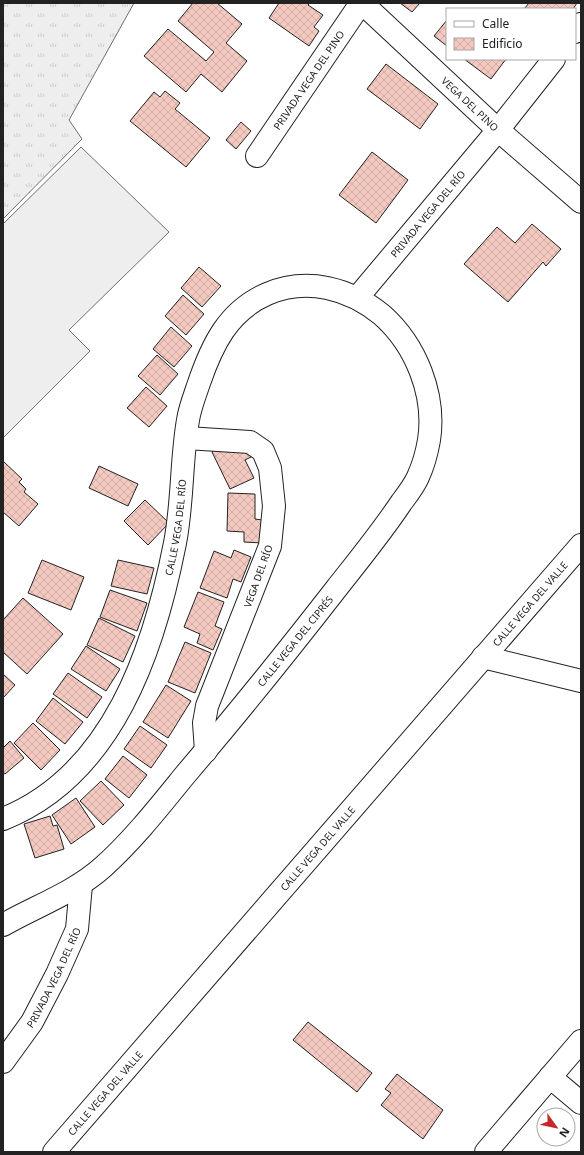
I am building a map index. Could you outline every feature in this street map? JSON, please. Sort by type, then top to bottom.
[{"type":"street","name":"VEGA DEL PINO","points":[[361,3],[498,130],[581,202]]},
{"type":"street","name":"PRIVADA VEGA DEL PINO","points":[[257,156],[361,3]]},
{"type":"street","name":"PRIVADA VEGA DEL RÍO","points":[[357,298],[498,130],[553,60]]},
{"type":"street","name":"CALLE VEGA DEL RÍO","points":[[3,819],[44,797],[76,771],[104,736],[131,687],[149,643],[176,540],[188,415],[207,359],[224,328],[235,315],[264,295],[295,287],[327,287],[357,298]]},
{"type":"street","name":"CALLE VEGA DEL CIPRÉS","points":[[3,925],[34,907],[82,885],[121,849],[206,751],[303,632],[381,531],[418,479],[429,439],[430,425],[428,399],[424,380],[413,356],[397,331],[385,318],[357,298]]},
{"type":"street","name":"VEGA DEL RÍO","points":[[186,438],[250,442],[257,446],[268,459],[274,506],[270,546],[208,706],[204,723],[206,751]]},
{"type":"street","name":"CALLE VEGA DEL VALLE","points":[[54,1152],[581,545]]},
{"type":"street","points":[[483,657],[581,681]]},
{"type":"street","name":"PRIVADA VEGA DEL RÍO","points":[[3,1062],[32,1022],[60,968],[77,929],[82,885]]},
{"type":"street","points":[[486,1152],[581,1042]]},
{"type":"street","points":[[550,1077],[581,1103]]},
{"type":"green space","points":[[3,3],[134,3],[69,120],[82,139],[3,219]]},
{"type":"green space","points":[[81,147],[169,232],[69,330],[90,351],[3,438],[3,224]]},
{"type":"building","points":[[193,3],[217,3],[242,24],[226,43],[247,61],[222,92],[201,74],[186,92],[144,56],[168,29],[206,61],[214,52],[178,21]]},
{"type":"building","points":[[279,3],[310,3],[308,5],[323,15],[314,27],[319,31],[309,46],[269,18]]},
{"type":"building","points":[[400,3],[420,3],[412,12]]},
{"type":"building","points":[[529,3],[577,3],[574,8],[525,8]]},
{"type":"building","points":[[446,21],[446,45],[434,36]]},
{"type":"building","points":[[465,60],[505,60],[491,79]]},
{"type":"building","points":[[386,64],[438,104],[420,129],[367,89]]},
{"type":"building","points":[[165,91],[180,103],[175,109],[210,138],[186,167],[130,121],[154,92],[160,97]]},
{"type":"building","points":[[241,122],[251,131],[236,149],[226,140]]},
{"type":"building","points":[[372,152],[408,180],[376,223],[339,195]]},
{"type":"building","points":[[532,224],[561,249],[546,266],[543,262],[508,302],[464,264],[497,227],[515,243]]},
{"type":"building","points":[[199,267],[221,286],[202,307],[181,288]]},
{"type":"building","points":[[183,295],[204,314],[186,335],[165,316]]},
{"type":"building","points":[[171,327],[192,346],[174,367],[153,349]]},
{"type":"building","points":[[157,355],[178,374],[160,395],[138,376]]},
{"type":"building","points":[[146,387],[167,406],[149,427],[127,408]]},
{"type":"building","points":[[239,436],[253,456],[245,460],[254,478],[230,489],[212,452],[221,444]]},
{"type":"building","points":[[3,461],[22,479],[19,482],[26,489],[24,492],[38,504],[19,526],[3,512]]},
{"type":"building","points":[[99,466],[138,484],[128,506],[89,488]]},
{"type":"building","points":[[228,493],[255,494],[255,519],[262,520],[262,543],[244,542],[244,532],[227,531]]},
{"type":"building","points":[[145,500],[169,523],[148,545],[124,521]]},
{"type":"building","points":[[234,550],[251,557],[241,582],[233,579],[227,598],[200,588],[214,551],[231,558]]},
{"type":"building","points":[[42,560],[84,577],[71,610],[28,593]]},
{"type":"building","points":[[118,560],[154,568],[147,594],[111,586]]},
{"type":"building","points":[[110,590],[147,603],[137,631],[100,617]]},
{"type":"building","points":[[198,592],[224,602],[215,626],[222,629],[213,650],[197,643],[200,634],[184,627]]},
{"type":"building","points":[[23,598],[63,634],[27,674],[3,652],[3,620]]},
{"type":"building","points":[[99,618],[135,636],[123,662],[87,645]]},
{"type":"building","points":[[185,642],[211,653],[195,693],[168,682]]},
{"type":"building","points":[[86,646],[120,669],[106,691],[71,669]]},
{"type":"building","points":[[68,673],[102,697],[87,718],[53,694]]},
{"type":"building","points":[[3,674],[15,685],[3,698]]},
{"type":"building","points":[[166,685],[191,701],[168,738],[143,722]]},
{"type":"building","points":[[53,698],[83,722],[65,744],[36,721]]},
{"type":"building","points":[[33,723],[60,750],[41,770],[14,743]]},
{"type":"building","points":[[140,726],[167,745],[151,768],[124,749]]},
{"type":"building","points":[[10,741],[24,758],[5,774],[3,773],[3,748]]},
{"type":"building","points":[[123,756],[147,775],[129,798],[105,779]]},
{"type":"building","points":[[101,781],[124,805],[103,825],[80,801]]},
{"type":"building","points":[[76,798],[95,827],[71,844],[52,815]]},
{"type":"building","points":[[50,816],[53,826],[57,825],[64,849],[35,858],[24,824]]},
{"type":"building","points":[[308,1022],[372,1073],[357,1092],[293,1040]]},
{"type":"building","points":[[397,1074],[443,1110],[423,1139],[381,1105],[391,1093],[385,1089]]}]
